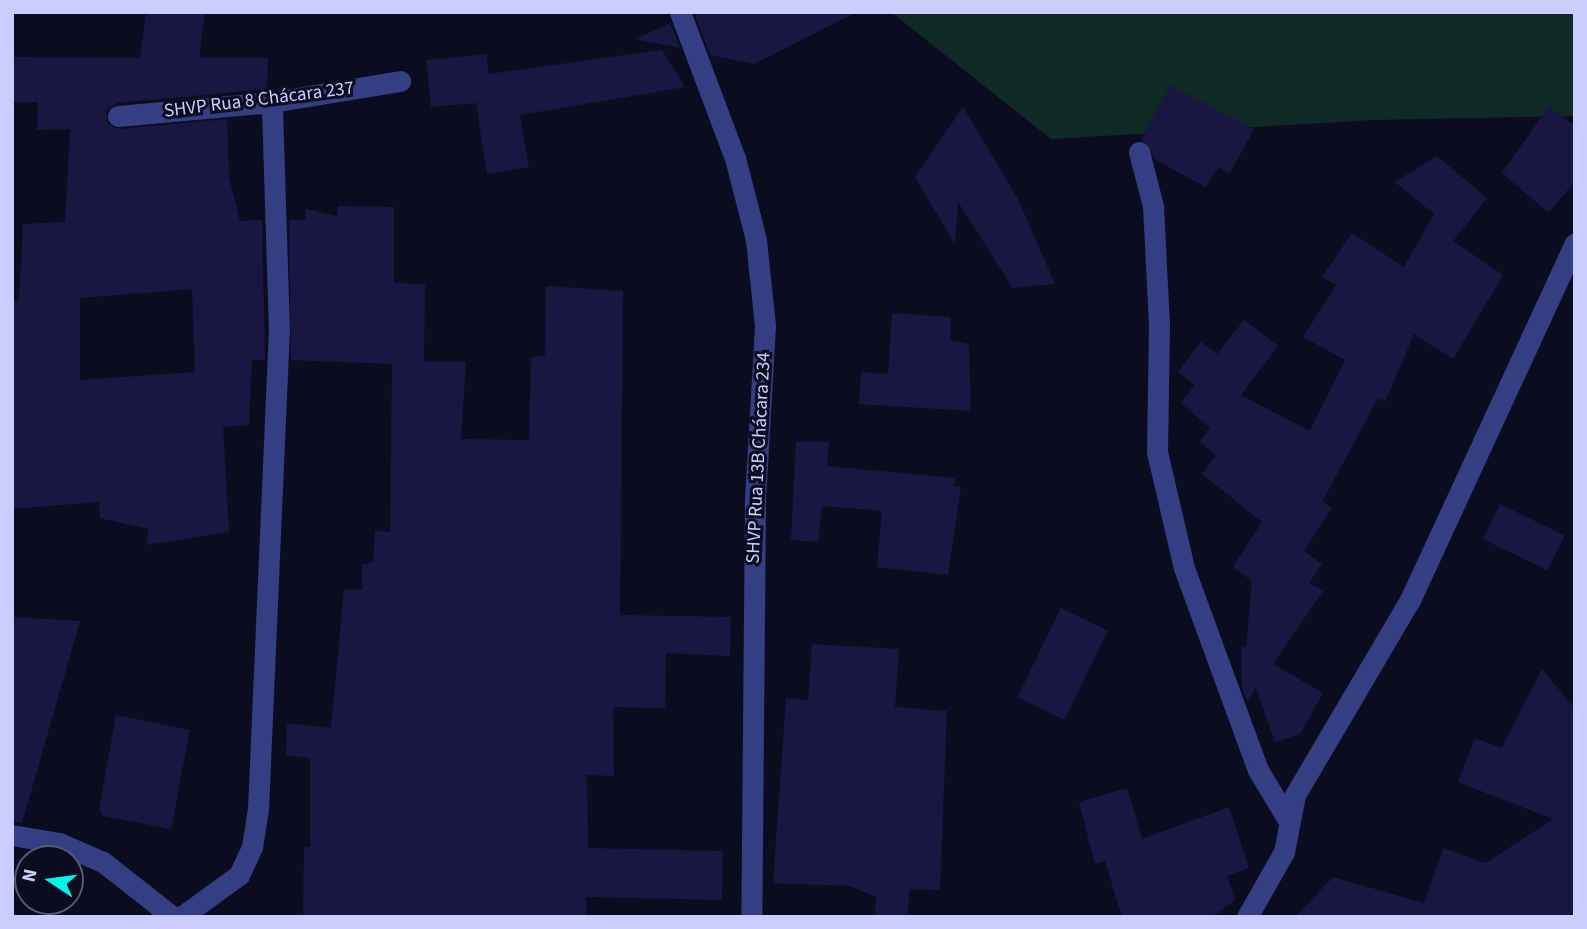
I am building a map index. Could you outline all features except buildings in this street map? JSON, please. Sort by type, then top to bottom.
[{"type":"street","name":"SHVP Rua 13B Chácara 234","points":[[680,12],[735,158],[756,240],[765,327],[754,512],[751,917]]},
{"type":"street","name":"SHVP Rua 8 Chácara 237","points":[[118,116],[272,102],[400,81]]},
{"type":"street","points":[[181,917],[239,875],[252,847],[258,809],[279,331],[272,102]]},
{"type":"street","points":[[1139,152],[1153,219],[1157,452],[1184,568],[1258,771],[1288,820]]},
{"type":"street","points":[[1247,917],[1284,852],[1294,795],[1410,600],[1575,243]]},
{"type":"street","points":[[12,835],[59,843],[103,862],[173,917]]},
{"type":"green space","points":[[891,12],[1575,12],[1575,116],[1374,120],[1051,139]]}]
